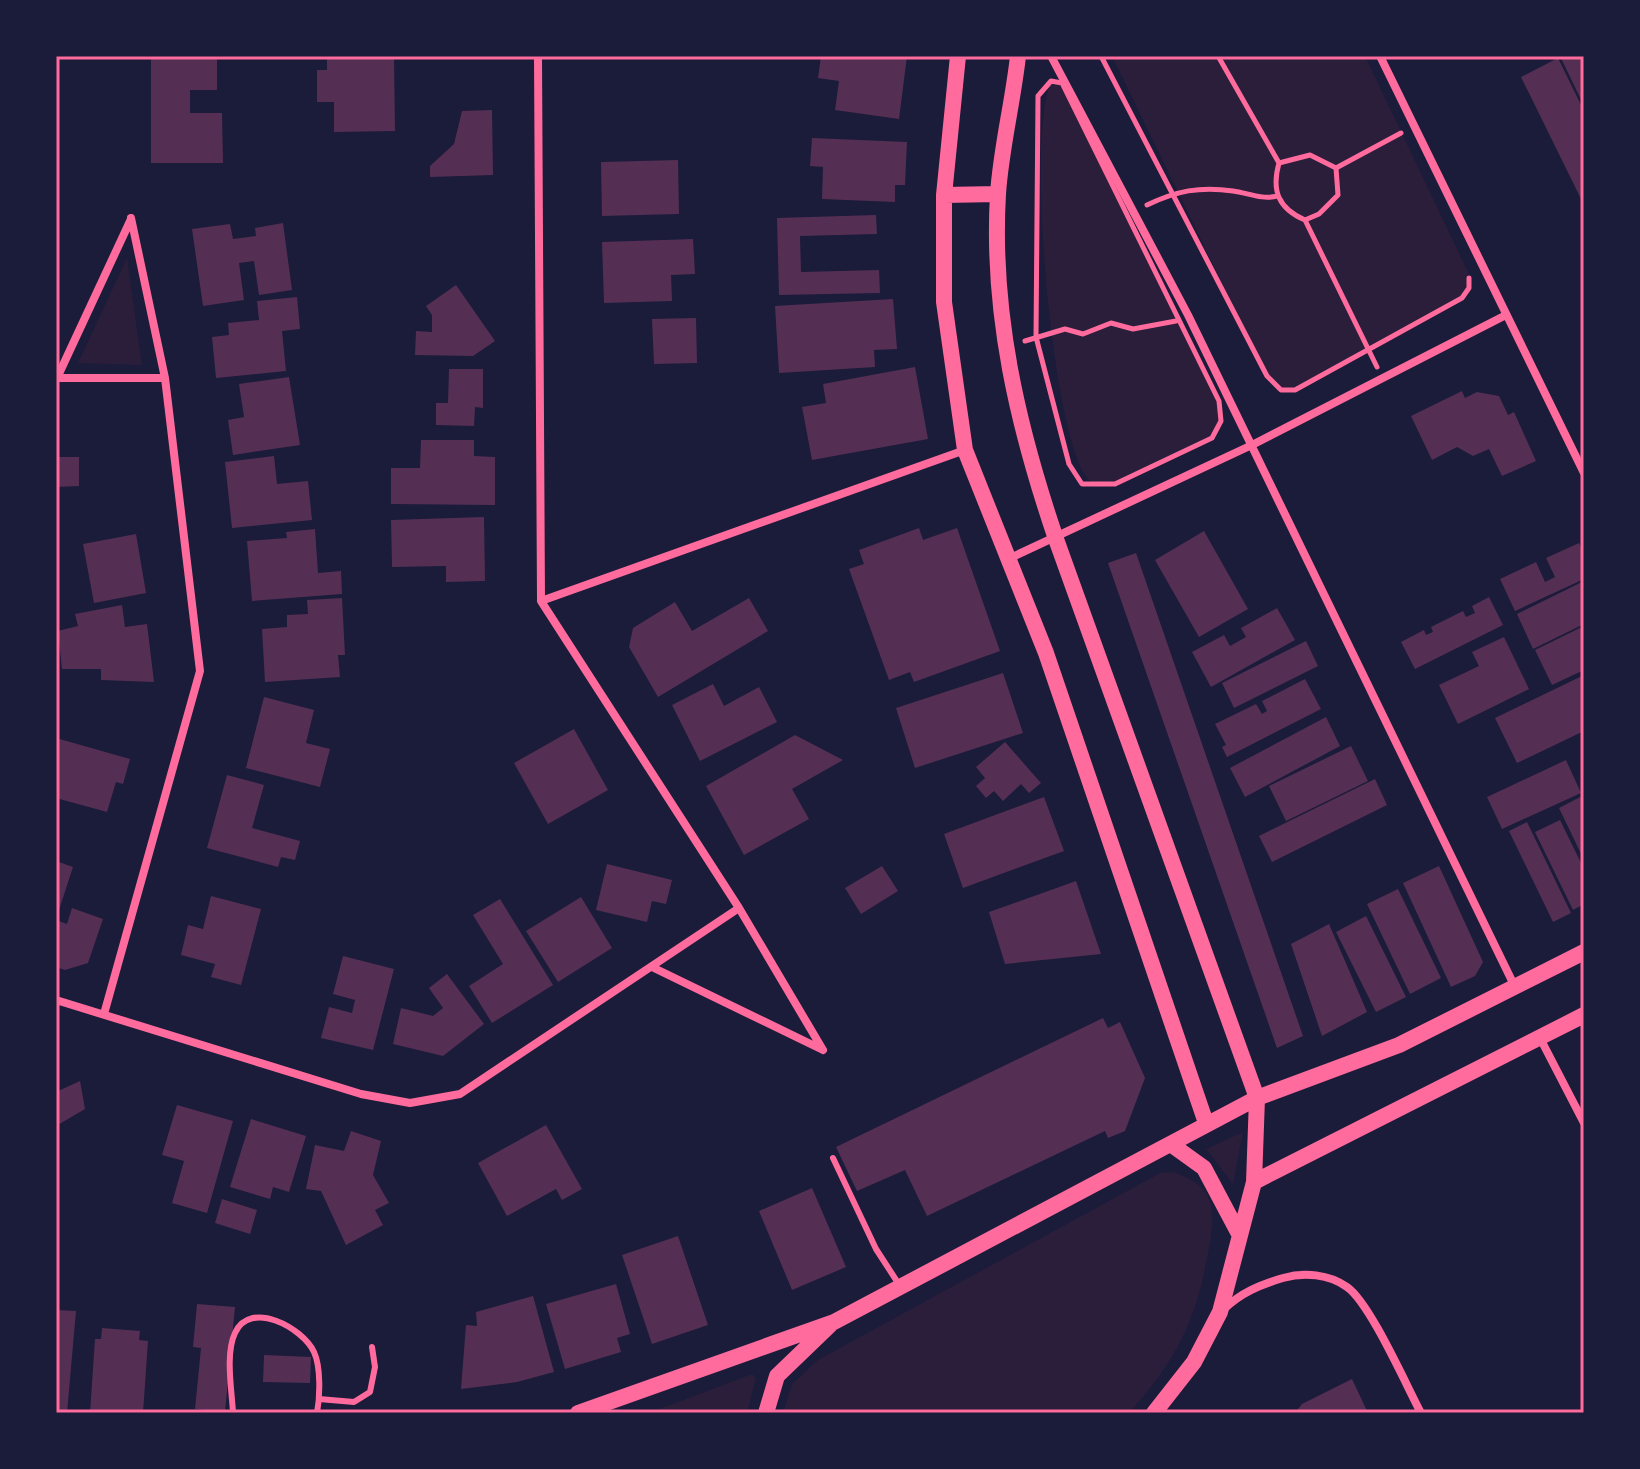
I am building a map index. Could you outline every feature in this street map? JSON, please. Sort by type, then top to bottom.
[{"type":"main road","points":[[958,56],[944,195],[944,302],[965,450],[1046,653],[1206,1123]]},
{"type":"main road","points":[[1018,56],[998,194],[1005,347],[1026,451],[1257,1098],[1254,1182],[1238,1232],[1220,1312],[1194,1362],[1154,1413]]},
{"type":"main road","points":[[944,195],[998,194]]},
{"type":"main road","points":[[578,1413],[834,1322],[1172,1145],[1206,1123],[1257,1098],[1399,1045],[1584,952]]},
{"type":"main road","points":[[1254,1182],[1584,1015]]},
{"type":"main road","points":[[1172,1145],[1204,1168],[1238,1232]]},
{"type":"main road","points":[[766,1413],[777,1376],[834,1322]]},
{"type":"street","points":[[538,56],[541,601],[739,908],[823,1050],[654,968]]},
{"type":"street","points":[[1051,56],[1135,210],[1514,985]]},
{"type":"street","points":[[1380,56],[1584,473]]},
{"type":"street","points":[[104,1014],[200,671],[165,378],[131,218],[56,378],[165,378]]},
{"type":"street","points":[[1007,560],[1252,445],[1506,315]]},
{"type":"street","points":[[541,601],[965,450]]},
{"type":"street","points":[[56,1000],[361,1094],[410,1103],[460,1094],[654,968],[739,908]]},
{"type":"street","points":[[1539,1036],[1584,1123]]},
{"type":"street","points":[[1220,1312],[1238,1295],[1261,1285],[1292,1276],[1328,1276],[1350,1289],[1367,1312],[1421,1413]]},
{"type":"lane","points":[[833,1158],[876,1249],[900,1286]]},
{"type":"lane","points":[[233,1413],[234,1334],[245,1320],[260,1317],[278,1321],[301,1335],[315,1353],[319,1399],[317,1413]]},
{"type":"lane","points":[[319,1399],[354,1402],[370,1392],[375,1367],[372,1347]]},
{"type":"path","points":[[1101,56],[1267,376],[1281,390],[1295,390],[1462,298],[1469,288],[1468,272]]},
{"type":"path","points":[[1218,56],[1279,163],[1274,177],[1277,196],[1288,212],[1305,220],[1384,380]]},
{"type":"path","points":[[1051,81],[1062,83],[1180,319],[1219,401],[1221,421],[1212,438],[1115,484],[1082,484],[1069,464],[1036,337],[1038,96],[1051,81]]},
{"type":"path","points":[[1397,119],[1409,146]]},
{"type":"path","points":[[1336,168],[1414,126]]},
{"type":"path","points":[[1279,163],[1310,155],[1336,168]]},
{"type":"path","points":[[1305,220],[1319,214],[1338,195],[1336,168]]},
{"type":"path","points":[[1135,210],[1173,192],[1192,188],[1231,190],[1268,198],[1277,196]]},
{"type":"path","points":[[1005,347],[1065,329],[1083,334],[1111,323],[1133,329],[1180,319]]},
{"type":"shaded area","points":[[1112,56],[1365,56],[1468,272],[1469,288],[1462,298],[1295,390],[1281,390],[1267,376]]},
{"type":"shaded area","points":[[1051,81],[1062,83],[1219,401],[1221,421],[1212,438],[1115,484],[1099,487],[1085,475],[1073,445],[1053,342],[1046,279],[1041,159],[1044,112]]},
{"type":"shaded area","points":[[127,258],[142,365],[78,363]]},
{"type":"shaded area","points":[[1243,1132],[1233,1184],[1206,1149]]},
{"type":"shaded area","points":[[1175,1172],[1200,1186],[1209,1199],[1212,1220],[1209,1248],[1198,1296],[1182,1337],[1160,1375],[1129,1413],[783,1413],[792,1384],[818,1360],[1160,1173]]},
{"type":"shaded area","points":[[752,1374],[756,1378],[747,1413],[649,1413]]},
{"type":"building","points":[[151,56],[217,56],[217,90],[190,90],[190,113],[222,113],[223,163],[151,163]]},
{"type":"building","points":[[327,56],[394,56],[395,131],[334,132],[334,102],[317,102],[317,70],[327,70]]},
{"type":"building","points":[[821,56],[907,56],[899,119],[835,110],[839,81],[818,78]]},
{"type":"building","points":[[1560,56],[1584,56],[1584,106]]},
{"type":"building","points":[[1558,58],[1584,111],[1584,205],[1521,77]]},
{"type":"building","points":[[492,110],[493,175],[430,177],[430,166],[454,144],[462,111]]},
{"type":"building","points":[[812,138],[907,142],[905,185],[895,185],[895,202],[822,199],[823,167],[810,166]]},
{"type":"building","points":[[678,160],[679,214],[602,216],[601,162]]},
{"type":"building","points":[[876,215],[877,234],[800,236],[801,272],[879,270],[880,293],[779,295],[777,218]]},
{"type":"building","points":[[283,223],[292,290],[259,295],[254,261],[239,263],[244,300],[203,306],[192,229],[230,224],[233,239],[256,236],[255,228]]},
{"type":"building","points":[[693,239],[695,274],[671,275],[672,301],[604,303],[602,242]]},
{"type":"building","points":[[456,285],[495,341],[473,356],[415,355],[416,331],[432,332],[432,315],[426,306]]},
{"type":"building","points":[[297,297],[300,329],[282,331],[286,371],[216,378],[212,337],[229,335],[228,323],[259,320],[257,301]]},
{"type":"building","points":[[893,299],[897,349],[874,350],[875,367],[779,373],[775,306]]},
{"type":"building","points":[[696,318],[697,363],[654,364],[652,319]]},
{"type":"building","points":[[915,367],[928,439],[812,460],[802,407],[826,403],[823,384]]},
{"type":"building","points":[[449,369],[483,369],[483,408],[475,407],[474,426],[436,425],[436,403],[448,403]]},
{"type":"building","points":[[289,377],[300,445],[233,455],[228,420],[244,417],[239,384]]},
{"type":"building","points":[[1462,391],[1465,398],[1477,392],[1499,396],[1508,415],[1514,412],[1536,461],[1502,476],[1489,449],[1473,456],[1457,447],[1432,460],[1411,416]]},
{"type":"building","points":[[421,440],[474,440],[474,456],[495,457],[495,505],[391,504],[391,468],[420,468]]},
{"type":"building","points":[[274,456],[277,484],[308,481],[312,520],[232,528],[225,462]]},
{"type":"building","points":[[56,457],[79,457],[79,486],[56,487]]},
{"type":"building","points":[[484,517],[485,581],[446,582],[446,566],[392,567],[391,520]]},
{"type":"building","points":[[919,528],[923,540],[957,528],[1000,651],[914,682],[910,672],[889,680],[849,569],[864,564],[859,550]]},
{"type":"building","points":[[315,529],[318,573],[341,571],[342,594],[252,601],[247,541],[287,538],[286,532]]},
{"type":"building","points":[[1204,531],[1248,609],[1199,637],[1155,560]]},
{"type":"building","points":[[136,534],[146,593],[94,603],[83,544]]},
{"type":"building","points":[[1579,543],[1584,554],[1584,579],[1515,611],[1500,579],[1536,562],[1545,582],[1555,577],[1546,558]]},
{"type":"building","points":[[1136,553],[1303,1036],[1277,1048],[1108,563]]},
{"type":"building","points":[[1584,581],[1584,624],[1533,649],[1517,614]]},
{"type":"building","points":[[1489,597],[1503,625],[1415,669],[1401,642],[1424,630],[1426,635],[1433,632],[1431,627],[1463,611],[1466,617],[1475,613],[1472,606]]},
{"type":"building","points":[[342,598],[345,655],[338,655],[340,677],[265,682],[262,629],[287,627],[287,615],[308,614],[307,600]]},
{"type":"building","points":[[749,598],[768,631],[658,697],[629,647],[633,628],[675,602],[692,631]]},
{"type":"building","points":[[122,605],[125,627],[147,624],[154,682],[101,680],[101,669],[62,669],[58,631],[78,626],[75,614]]},
{"type":"building","points":[[1277,608],[1295,640],[1211,687],[1192,652],[1224,635],[1230,646],[1246,637],[1241,628]]},
{"type":"building","points":[[1584,626],[1584,670],[1552,685],[1535,650]]},
{"type":"building","points":[[1504,637],[1529,689],[1458,724],[1439,685],[1479,666],[1472,652]]},
{"type":"building","points":[[1306,641],[1318,666],[1234,708],[1222,683]]},
{"type":"building","points":[[1003,673],[1023,733],[915,768],[896,708]]},
{"type":"building","points":[[1584,675],[1584,731],[1517,763],[1495,718]]},
{"type":"building","points":[[1305,679],[1321,709],[1227,757],[1222,747],[1226,745],[1215,724],[1256,704],[1262,714],[1267,711],[1262,701]]},
{"type":"building","points":[[713,684],[724,706],[759,687],[777,722],[700,761],[672,705]]},
{"type":"building","points":[[264,697],[314,710],[306,743],[330,749],[320,787],[246,768]]},
{"type":"building","points":[[1326,717],[1340,746],[1245,797],[1230,768]]},
{"type":"building","points":[[574,729],[608,790],[548,824],[514,763]]},
{"type":"building","points":[[795,735],[843,760],[792,789],[809,819],[744,855],[706,786]]},
{"type":"building","points":[[56,738],[130,759],[123,784],[116,782],[107,812],[56,798],[59,777],[56,776]]},
{"type":"building","points":[[1005,742],[1041,783],[1029,793],[1021,784],[1003,801],[994,791],[986,798],[976,786],[985,778],[976,767]]},
{"type":"building","points":[[1351,746],[1368,781],[1286,821],[1269,786]]},
{"type":"building","points":[[1566,760],[1581,793],[1502,829],[1487,797]]},
{"type":"building","points":[[227,775],[264,785],[252,828],[300,841],[295,860],[281,857],[278,867],[207,848]]},
{"type":"building","points":[[1375,779],[1387,805],[1272,862],[1259,836]]},
{"type":"building","points":[[1584,795],[1584,860],[1559,808]]},
{"type":"building","points":[[1044,797],[1064,851],[963,888],[944,834]]},
{"type":"building","points":[[1560,820],[1584,869],[1584,904],[1573,910],[1535,832]]},
{"type":"building","points":[[1527,822],[1571,913],[1553,922],[1509,831]]},
{"type":"building","points":[[56,861],[73,867],[57,916],[56,916]]},
{"type":"building","points":[[607,864],[672,880],[666,904],[652,901],[647,922],[596,910]]},
{"type":"building","points":[[882,866],[898,891],[861,914],[845,888]]},
{"type":"building","points":[[1439,866],[1483,962],[1475,976],[1451,987],[1403,883]]},
{"type":"building","points":[[1076,881],[1101,954],[1005,964],[989,912]]},
{"type":"building","points":[[1398,889],[1441,978],[1410,994],[1367,904]]},
{"type":"building","points":[[211,896],[261,909],[241,985],[211,977],[215,964],[181,955],[188,925],[203,929]]},
{"type":"building","points":[[581,897],[612,948],[558,982],[526,931]]},
{"type":"building","points":[[500,899],[553,985],[492,1023],[469,986],[503,964],[473,915]]},
{"type":"building","points":[[72,908],[103,919],[88,963],[65,970],[56,967],[56,920],[67,924]]},
{"type":"building","points":[[1366,916],[1406,997],[1376,1012],[1336,932]]},
{"type":"building","points":[[1329,924],[1367,1012],[1322,1036],[1291,944]]},
{"type":"building","points":[[343,956],[394,969],[373,1050],[321,1038],[329,1007],[352,1013],[355,1000],[333,994]]},
{"type":"building","points":[[447,974],[484,1024],[443,1056],[393,1044],[401,1008],[433,1016],[443,1008],[429,988]]},
{"type":"building","points":[[1103,1018],[1108,1028],[1120,1022],[1145,1078],[1125,1131],[1108,1138],[1105,1131],[927,1216],[905,1170],[857,1191],[836,1147]]},
{"type":"building","points":[[80,1081],[85,1109],[56,1126],[56,1092]]},
{"type":"building","points":[[177,1105],[233,1121],[207,1213],[172,1203],[184,1161],[162,1155]]},
{"type":"building","points":[[251,1119],[306,1136],[289,1192],[273,1187],[270,1199],[230,1187]]},
{"type":"building","points":[[546,1125],[582,1189],[562,1200],[556,1189],[507,1216],[478,1163]]},
{"type":"building","points":[[351,1131],[381,1141],[373,1175],[389,1203],[375,1210],[383,1225],[346,1245],[321,1191],[306,1189],[315,1145],[344,1151]]},
{"type":"building","points":[[812,1188],[846,1267],[792,1290],[759,1211]]},
{"type":"building","points":[[222,1199],[257,1210],[250,1234],[215,1223]]},
{"type":"building","points":[[678,1236],[708,1325],[652,1344],[622,1255]]},
{"type":"building","points":[[616,1284],[630,1334],[617,1338],[621,1352],[565,1369],[546,1304]]},
{"type":"building","points":[[533,1296],[554,1372],[517,1382],[461,1389],[466,1325],[477,1326],[476,1312]]},
{"type":"building","points":[[197,1304],[235,1307],[225,1412],[195,1409],[201,1348],[193,1347]]},
{"type":"building","points":[[56,1310],[76,1311],[67,1413],[56,1413]]},
{"type":"building","points":[[102,1328],[140,1331],[139,1340],[148,1341],[143,1413],[90,1413],[95,1339],[101,1339]]},
{"type":"building","points":[[264,1355],[311,1357],[310,1383],[263,1382]]},
{"type":"building","points":[[1352,1379],[1368,1413],[1295,1413],[1302,1404]]}]
